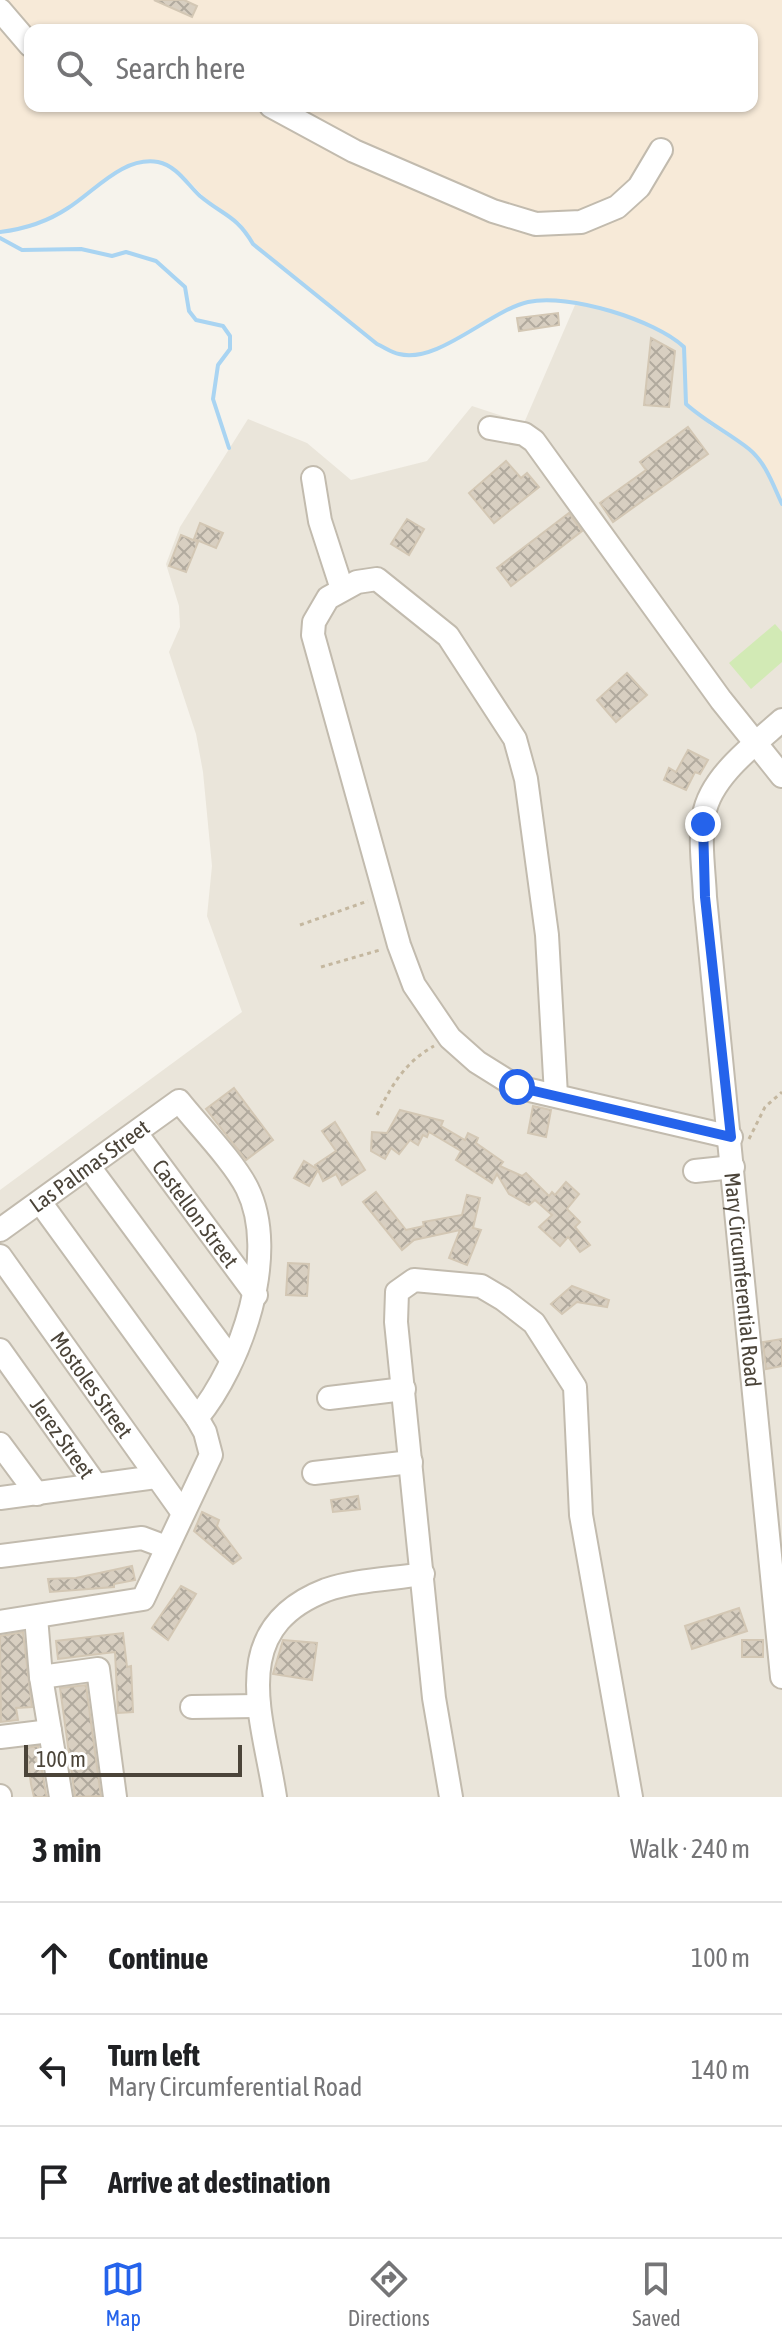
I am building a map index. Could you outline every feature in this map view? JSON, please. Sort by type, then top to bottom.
[{"type":"street","points":[[0,10],[24,38]]},
{"type":"street","points":[[282,112],[354,151],[493,211],[536,224],[581,222],[617,207],[639,187],[661,150]]},
{"type":"street","points":[[490,428],[524,434],[534,441],[782,776]]},
{"type":"street","points":[[313,478],[320,521],[342,589]]},
{"type":"street","points":[[556,1095],[547,935],[526,779],[515,739],[448,636],[390,586],[377,579],[342,589],[328,598],[314,622],[313,635],[399,945],[414,985],[450,1038],[477,1062],[517,1087],[556,1095],[732,1153]]},
{"type":"street","name":"Mary Circumferential Road","points":[[782,720],[756,743],[721,783],[708,802],[703,824],[705,897],[775,1563],[782,1677]]},
{"type":"street","name":"Las Palmas Street","points":[[0,1230],[179,1101],[247,1189],[259,1239],[256,1295]]},
{"type":"street","name":"Castellon Street","points":[[136,1133],[256,1295]]},
{"type":"street","points":[[695,1171],[732,1153]]},
{"type":"street","points":[[90,1168],[231,1359]]},
{"type":"street","points":[[0,1622],[139,1601],[211,1455],[205,1432],[197,1418],[40,1202]]},
{"type":"street","name":"Mostoles Street","points":[[0,1256],[183,1513]]},
{"type":"street","points":[[451,1797],[434,1698],[395,1300],[400,1288],[414,1280],[481,1286],[503,1299],[534,1323],[575,1387],[581,1515],[631,1797]]},
{"type":"street","points":[[197,1418],[231,1359],[256,1295]]},
{"type":"street","name":"Jerez Street","points":[[0,1350],[96,1485]]},
{"type":"street","points":[[329,1398],[404,1389]]},
{"type":"street","points":[[0,1444],[37,1494]]},
{"type":"street","points":[[314,1473],[411,1462]]},
{"type":"street","points":[[0,1498],[156,1477]]},
{"type":"street","points":[[0,1556],[142,1538],[166,1547]]},
{"type":"street","points":[[275,1797],[259,1706],[257,1668],[261,1647],[286,1616],[328,1590],[423,1574]]},
{"type":"street","points":[[36,1617],[41,1677],[61,1797]]},
{"type":"street","points":[[41,1677],[98,1669],[115,1797]]},
{"type":"street","points":[[192,1707],[259,1706]]},
{"type":"street","points":[[0,1737],[50,1731]]},
{"type":"path","points":[[300,925],[384,896]]},
{"type":"path","points":[[321,967],[399,945]]},
{"type":"path","points":[[377,1115],[392,1085],[410,1062],[450,1038]]},
{"type":"path","points":[[732,1153],[745,1147],[765,1107],[782,1092]]},
{"type":"shaded area","points":[[0,0],[782,0],[782,504],[765,468],[749,449],[710,425],[686,404],[684,347],[669,333],[601,306],[531,301],[497,313],[429,353],[400,355],[377,344],[253,244],[240,222],[217,210],[183,175],[160,162],[136,162],[103,181],[68,209],[27,229],[0,232]]},
{"type":"shaded area","points":[[575,305],[601,306],[670,333],[684,347],[687,366],[684,390],[710,425],[749,449],[765,468],[782,504],[782,1797],[0,1797],[0,1190],[242,1012],[207,916],[212,866],[203,772],[196,734],[169,652],[180,627],[179,606],[166,564],[180,527],[248,419],[307,443],[351,480],[427,461],[472,406],[524,423]]},
{"type":"green space","points":[[775,624],[782,632],[782,662],[751,689],[729,663]]},
{"type":"building","points":[[154,0],[184,0],[197,6],[192,17]]},
{"type":"building","points":[[558,313],[559,325],[519,331],[517,318]]},
{"type":"building","points":[[651,338],[675,351],[669,407],[644,405]]},
{"type":"building","points":[[688,427],[708,454],[613,522],[600,503],[646,470],[640,462]]},
{"type":"building","points":[[506,461],[521,478],[527,473],[539,487],[494,523],[469,493]]},
{"type":"building","points":[[569,513],[582,531],[511,586],[497,568]]},
{"type":"building","points":[[407,519],[424,529],[409,555],[391,544]]},
{"type":"building","points":[[200,523],[223,533],[216,548],[194,539]]},
{"type":"building","points":[[181,535],[198,542],[186,572],[169,566]]},
{"type":"building","points":[[627,673],[647,695],[616,722],[597,700]]},
{"type":"building","points":[[688,750],[708,760],[700,774],[695,772],[686,790],[664,780],[669,768],[676,772]]},
{"type":"building","points":[[234,1088],[273,1140],[246,1160],[206,1109]]},
{"type":"building","points":[[533,1106],[551,1110],[546,1137],[528,1133]]},
{"type":"building","points":[[400,1110],[443,1121],[441,1126],[465,1140],[468,1133],[478,1138],[476,1143],[503,1162],[500,1166],[522,1176],[526,1173],[549,1196],[552,1192],[555,1195],[566,1182],[579,1194],[567,1209],[580,1222],[575,1227],[590,1245],[580,1252],[568,1237],[560,1246],[539,1227],[552,1215],[535,1200],[529,1205],[509,1194],[497,1174],[492,1183],[456,1160],[461,1151],[429,1132],[427,1137],[423,1135],[418,1145],[410,1140],[399,1154],[391,1148],[385,1159],[371,1151],[372,1132],[387,1133]]},
{"type":"building","points":[[335,1122],[365,1170],[342,1185],[336,1174],[323,1181],[318,1170],[309,1186],[294,1178],[304,1161],[317,1169],[315,1165],[336,1151],[322,1131]]},
{"type":"building","points":[[376,1192],[406,1230],[424,1226],[423,1222],[462,1215],[467,1195],[480,1198],[473,1228],[481,1230],[467,1265],[449,1258],[460,1230],[414,1240],[402,1250],[363,1202]]},
{"type":"building","points":[[288,1263],[309,1264],[307,1296],[286,1295]]},
{"type":"building","points":[[572,1286],[609,1300],[607,1307],[577,1302],[562,1314],[551,1304]]},
{"type":"building","points":[[782,1339],[782,1366],[766,1369],[763,1342]]},
{"type":"building","points":[[358,1496],[360,1509],[333,1512],[331,1500]]},
{"type":"building","points":[[202,1512],[219,1520],[217,1526],[241,1558],[233,1564],[194,1531]]},
{"type":"building","points":[[132,1566],[135,1580],[114,1584],[114,1587],[50,1592],[48,1579],[76,1578]]},
{"type":"building","points":[[181,1586],[196,1594],[168,1640],[152,1628]]},
{"type":"building","points":[[739,1608],[747,1631],[692,1649],[685,1626]]},
{"type":"building","points":[[23,1632],[32,1707],[16,1708],[18,1720],[1,1722],[0,1636]]},
{"type":"building","points":[[123,1633],[127,1667],[131,1666],[133,1712],[118,1713],[115,1652],[58,1659],[56,1641]]},
{"type":"building","points":[[283,1640],[317,1643],[312,1680],[273,1674]]},
{"type":"building","points":[[742,1640],[763,1640],[763,1657],[742,1657]]},
{"type":"building","points":[[86,1685],[101,1796],[75,1797],[60,1688]]},
{"type":"building","points":[[38,1746],[47,1797],[34,1797],[31,1784],[26,1748]]},
{"type":"waterway","points":[[0,232],[27,227],[52,217],[121,169],[133,164],[158,162],[176,171],[200,196],[235,221],[253,244],[377,344],[396,353],[414,355],[430,351],[528,302],[566,301],[610,311],[653,327],[684,347],[686,404],[755,455],[782,504]]},
{"type":"waterway","points":[[0,238],[22,250],[81,249],[112,256],[126,252],[156,261],[185,287],[189,311],[196,320],[223,326],[230,336],[230,349],[218,365],[213,399],[229,448]]},
{"type":"route","points":[[517,1087],[731,1137],[705,897],[703,824]]}]
